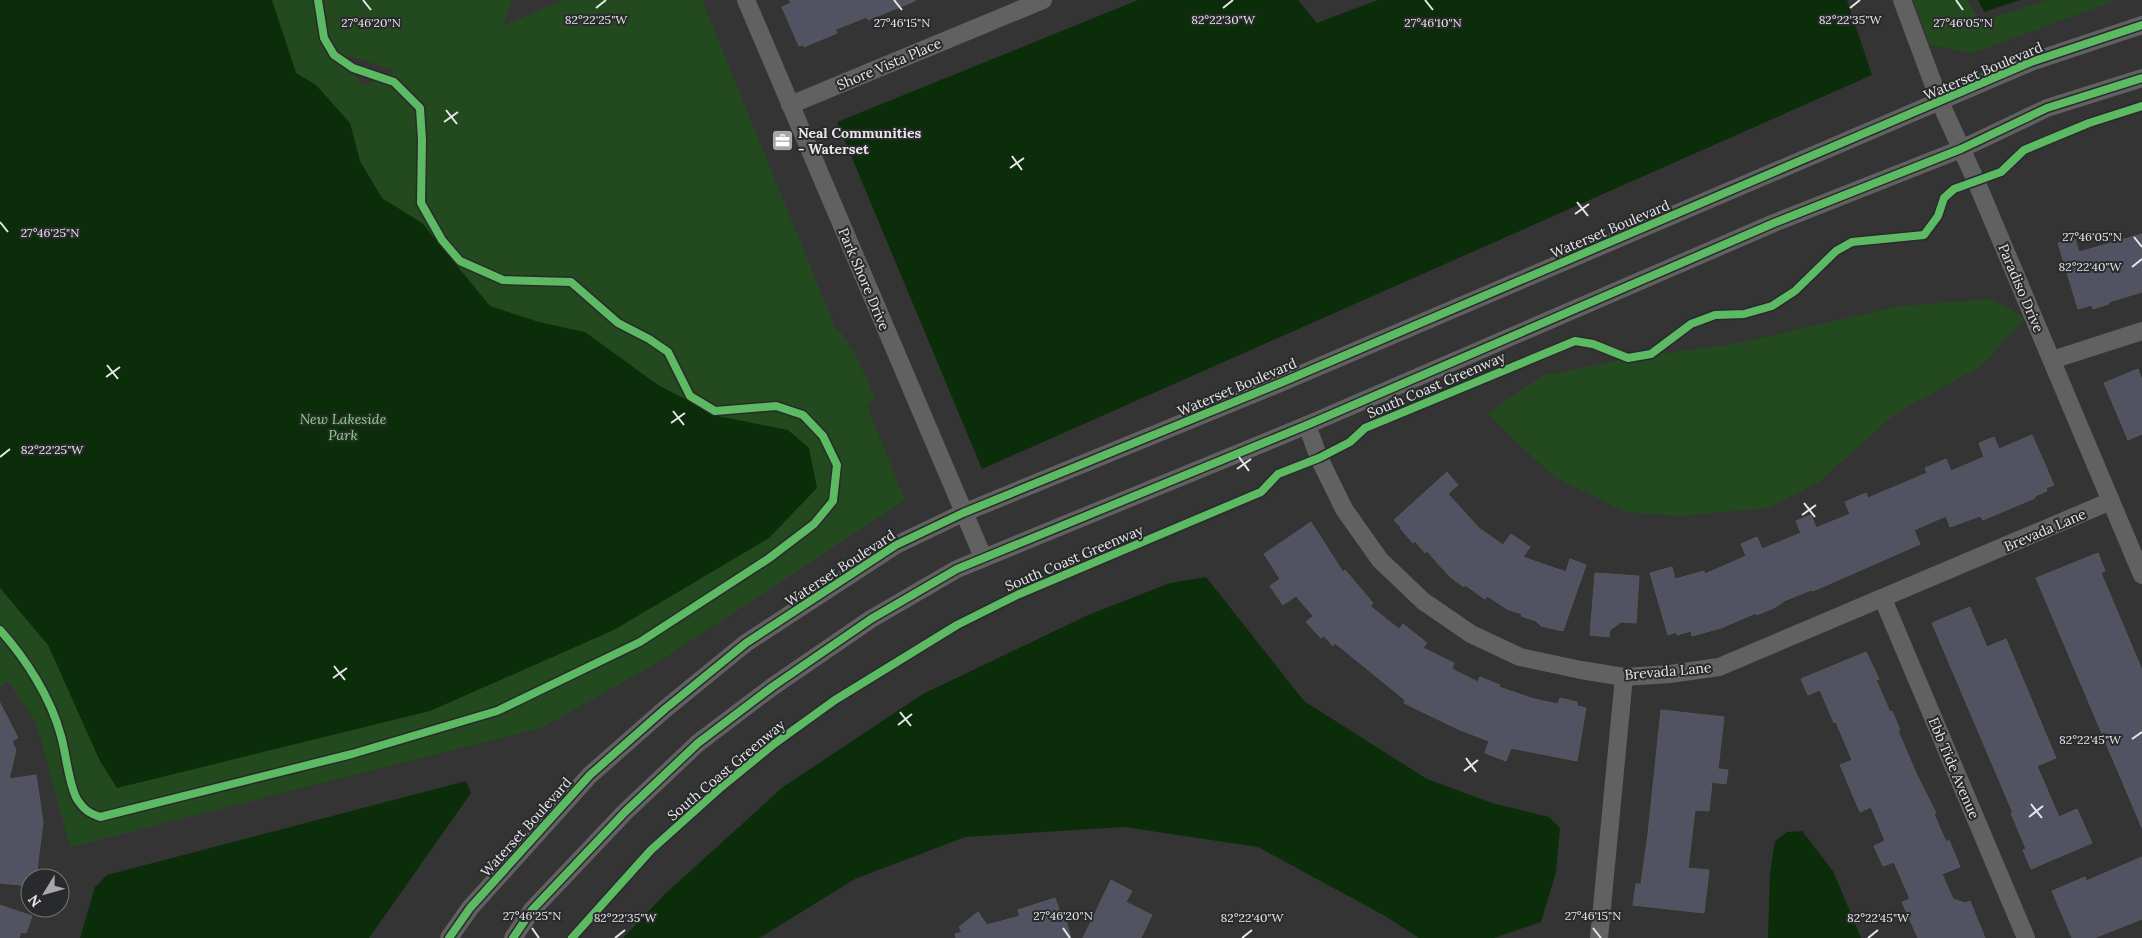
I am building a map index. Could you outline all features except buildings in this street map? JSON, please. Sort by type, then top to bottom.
[{"type":"street","name":"Park Shore Drive","points":[[746,0],[963,514],[983,557]]},
{"type":"street","name":"Shore Vista Place","points":[[790,105],[1042,0]]},
{"type":"street","name":"Paradiso Drive","points":[[1902,0],[1940,102],[2052,360],[2142,575]]},
{"type":"street","name":"Waterset Boulevard","points":[[449,938],[470,908],[590,775],[665,709],[754,638],[896,545],[963,514],[1285,381],[2031,62],[2142,24]]},
{"type":"street","points":[[512,938],[532,910],[625,812],[698,743],[772,687],[871,618],[957,568],[1307,425],[1774,223],[1961,149],[2047,108],[2142,78]]},
{"type":"street","points":[[2052,360],[2142,331]]},
{"type":"street","name":"Brevada Lane","points":[[1307,425],[1319,458],[1344,509],[1380,560],[1423,601],[1471,634],[1520,657],[1624,677],[1670,674],[1719,667],[2111,501]]},
{"type":"street","name":"Ebb Tide Avenue","points":[[1883,599],[2026,938]]},
{"type":"street","points":[[1599,938],[1624,677]]},
{"type":"green space","name":"New Lakeside Park","points":[[0,0],[512,0],[503,26],[563,0],[702,0],[837,332],[841,332],[857,358],[875,397],[867,406],[905,500],[657,663],[541,728],[70,847],[36,722],[8,681],[0,687]],"holes":[[[347,55],[394,72],[361,86]]]},
{"type":"green space","points":[[1913,0],[1968,0],[1978,19],[1983,21],[2047,0],[2116,0],[1973,53],[1930,45]]},
{"type":"green space","points":[[1992,299],[2024,320],[1981,366],[1895,414],[1819,482],[1768,508],[1681,516],[1626,512],[1554,477],[1487,414],[1542,376],[1630,358],[1739,343],[1900,306]]},
{"type":"shaded area","name":"New Lakeside Park","points":[[0,0],[272,0],[296,73],[316,85],[350,123],[360,161],[382,198],[422,223],[490,306],[539,322],[585,332],[658,385],[718,416],[788,430],[809,448],[817,488],[769,538],[614,630],[430,711],[117,788],[100,761],[48,645],[0,588]]},
{"type":"shaded area","points":[[1138,0],[1298,0],[1317,23],[1378,0],[1847,0],[1872,75],[982,469],[837,122]]},
{"type":"shaded area","points":[[1978,0],[2020,0],[1984,12]]},
{"type":"shaded area","points":[[1206,577],[1304,701],[1427,779],[1492,803],[1549,817],[1560,828],[1556,872],[1541,922],[1494,938],[1419,938],[1385,916],[1258,847],[1124,827],[965,837],[855,879],[759,938],[623,938],[665,894],[783,787],[923,694],[1088,615],[1170,583]]},
{"type":"shaded area","points":[[466,781],[471,793],[369,938],[80,938],[95,887],[107,875]]},
{"type":"shaded area","points":[[1802,831],[1833,871],[1861,938],[1768,938],[1770,873],[1775,841],[1787,832]]},
{"type":"cycle path","points":[[0,630],[28,666],[51,707],[61,736],[72,786],[77,799],[87,811],[100,817],[352,754],[497,711],[640,642],[768,559],[814,524],[833,501],[837,465],[823,436],[803,415],[776,406],[715,411],[690,396],[668,352],[649,339],[618,323],[571,282],[503,280],[460,261],[442,240],[421,203],[422,140],[420,108],[394,82],[353,68],[334,55],[324,38],[318,0]]},
{"type":"cycle path","points":[[449,938],[470,908],[590,775],[665,709],[746,643],[896,545],[963,513],[1285,381],[2031,62],[2142,25]]},
{"type":"cycle path","name":"South Coast Greenway","points":[[513,938],[532,910],[625,812],[698,743],[772,687],[871,619],[957,569],[1307,425],[1774,223],[1961,149],[2047,108],[2142,78]]},
{"type":"cycle path","name":"South Coast Greenway","points":[[572,938],[651,850],[719,789],[774,744],[835,700],[957,625],[1017,595],[1261,492],[1278,474],[1319,458],[1350,442],[1365,428],[1575,341],[1593,344],[1628,358],[1651,354],[1691,324],[1715,315],[1744,314],[1772,306],[1795,291],[1836,251],[1852,242],[1924,235],[1938,216],[1944,198],[1954,189],[2001,172],[2024,150],[2089,123],[2142,106]]},
{"type":"place","name":"Neal Communities - Waterset","points":[[782,141]]}]
